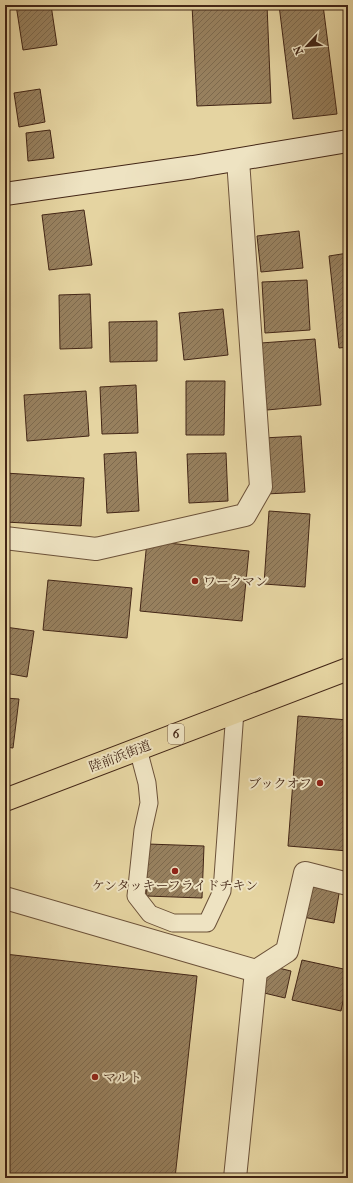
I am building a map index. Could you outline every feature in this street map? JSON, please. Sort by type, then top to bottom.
[{"type":"highway","name":"陸前浜街道","points":[[5,800],[348,669]]},
{"type":"street","points":[[5,194],[193,167],[348,141]]},
{"type":"street","points":[[5,538],[96,549],[245,515],[261,487],[238,160]]},
{"type":"street","points":[[5,898],[256,971],[287,951],[304,873],[348,884]]},
{"type":"street","points":[[235,1178],[256,971]]},
{"type":"lane","points":[[138,749],[147,783],[149,803],[143,830],[136,896],[150,914],[173,923],[207,923],[222,891],[235,711]]},
{"type":"building","points":[[16,5],[51,5],[57,45],[23,50]]},
{"type":"building","points":[[192,5],[267,5],[271,103],[197,106]]},
{"type":"building","points":[[279,5],[323,5],[337,114],[293,119]]},
{"type":"building","points":[[6,87],[9,122],[5,122]]},
{"type":"building","points":[[40,89],[45,122],[19,127],[14,93]]},
{"type":"building","points":[[50,130],[54,158],[28,161],[26,133]]},
{"type":"building","points":[[84,210],[92,265],[49,270],[42,215]]},
{"type":"building","points":[[299,231],[303,268],[261,272],[257,236]]},
{"type":"building","points":[[348,253],[348,347],[339,348],[329,256]]},
{"type":"building","points":[[307,280],[310,330],[265,333],[262,282]]},
{"type":"building","points":[[90,294],[92,348],[60,349],[59,295]]},
{"type":"building","points":[[223,309],[228,355],[184,360],[179,313]]},
{"type":"building","points":[[157,321],[157,361],[110,362],[109,322]]},
{"type":"building","points":[[315,339],[321,405],[267,410],[261,343]]},
{"type":"building","points":[[186,381],[225,381],[224,435],[186,435]]},
{"type":"building","points":[[136,385],[138,433],[102,434],[100,387]]},
{"type":"building","points":[[86,391],[89,436],[27,441],[24,395]]},
{"type":"building","points":[[301,436],[305,492],[266,494],[263,438]]},
{"type":"building","points":[[136,452],[139,511],[107,513],[104,454]]},
{"type":"building","points":[[226,453],[228,501],[189,503],[187,454]]},
{"type":"building","points":[[5,473],[84,478],[81,526],[5,522]]},
{"type":"building","points":[[269,511],[310,514],[305,587],[264,584]]},
{"type":"building","name":"ワークマン","points":[[147,541],[249,551],[242,621],[140,611]]},
{"type":"building","points":[[48,580],[132,588],[127,638],[43,630]]},
{"type":"building","points":[[5,627],[34,631],[27,677],[5,673]]},
{"type":"building","points":[[5,698],[19,699],[13,748],[5,747]]},
{"type":"building","name":"ブックオフ","points":[[298,716],[348,720],[348,851],[288,846]]},
{"type":"building","name":"ケンタッキーフライドチキン","points":[[148,844],[204,846],[202,898],[146,896]]},
{"type":"building","points":[[309,882],[340,888],[334,923],[303,917]]},
{"type":"building","name":"マルト","points":[[5,954],[197,976],[175,1178],[5,1178]]},
{"type":"building","points":[[302,960],[348,970],[348,978],[341,1011],[292,1000]]},
{"type":"building","points":[[266,965],[291,971],[285,998],[260,992]]},
{"type":"place","name":"ワークマン","points":[[195,581]]},
{"type":"place","name":"ブックオフ","points":[[320,783]]},
{"type":"place","name":"ケンタッキーフライドチキン","points":[[175,871]]},
{"type":"place","name":"マルト","points":[[95,1077]]}]
